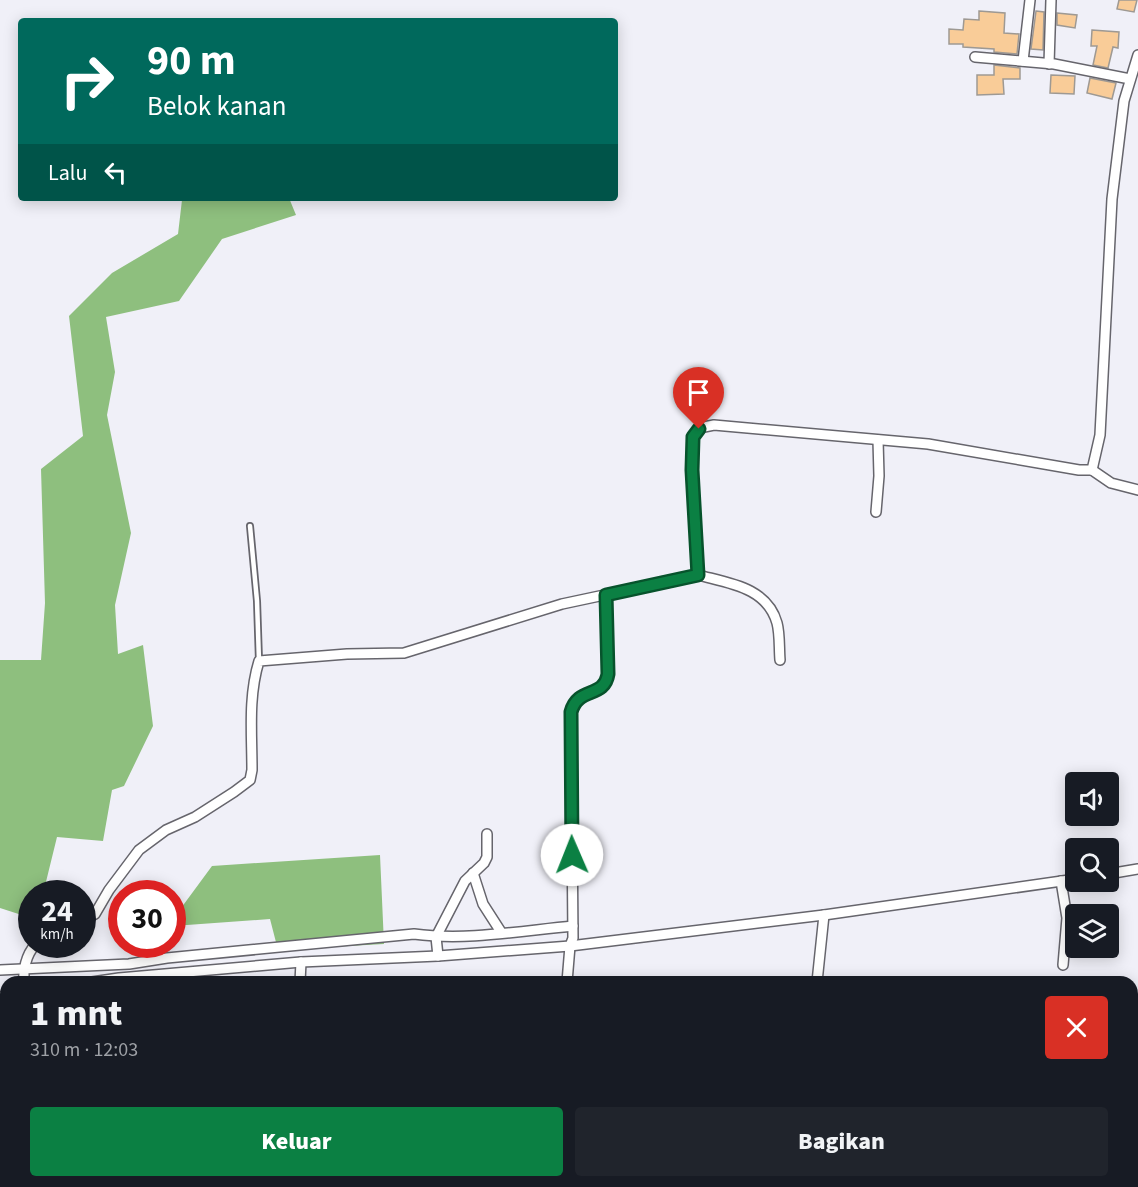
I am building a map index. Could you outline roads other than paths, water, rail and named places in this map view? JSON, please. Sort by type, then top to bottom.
[{"type":"street","points":[[1023,61],[1030,0]]},
{"type":"street","points":[[1049,64],[1051,0]]},
{"type":"street","points":[[1092,470],[1100,435],[1112,199],[1124,101],[1138,55]]},
{"type":"street","points":[[975,57],[1049,64],[1130,79]]},
{"type":"street","points":[[698,575],[692,470],[693,437],[695,431],[706,425],[928,444],[1079,470],[1092,470],[1111,483],[1138,490]]},
{"type":"street","points":[[876,512],[879,476],[878,440]]},
{"type":"street","points":[[96,912],[113,884],[139,850],[166,830],[195,817],[250,780],[253,683],[259,661],[346,654],[404,653],[562,604],[698,575],[754,591],[762,598],[777,623],[780,660]]},
{"type":"street","points":[[568,976],[572,935],[571,712],[573,704],[582,696],[601,688],[606,683],[608,674],[606,595]]},
{"type":"street","points":[[438,956],[436,937],[465,880],[484,863],[487,857],[487,834]]},
{"type":"street","points":[[1119,872],[1138,869]]},
{"type":"street","points":[[473,873],[483,904],[501,932]]},
{"type":"street","points":[[141,976],[302,962],[438,956],[572,935],[824,915],[1065,880]]},
{"type":"street","points":[[1061,881],[1067,918],[1063,965]]},
{"type":"street","points":[[818,976],[824,915]]},
{"type":"street","points":[[0,970],[24,974],[414,934],[436,937],[468,937],[501,932],[572,935]]},
{"type":"street","points":[[24,974],[28,958]]},
{"type":"street","points":[[301,976],[302,962]]},
{"type":"lane","points":[[250,526],[257,601],[259,661]]}]
